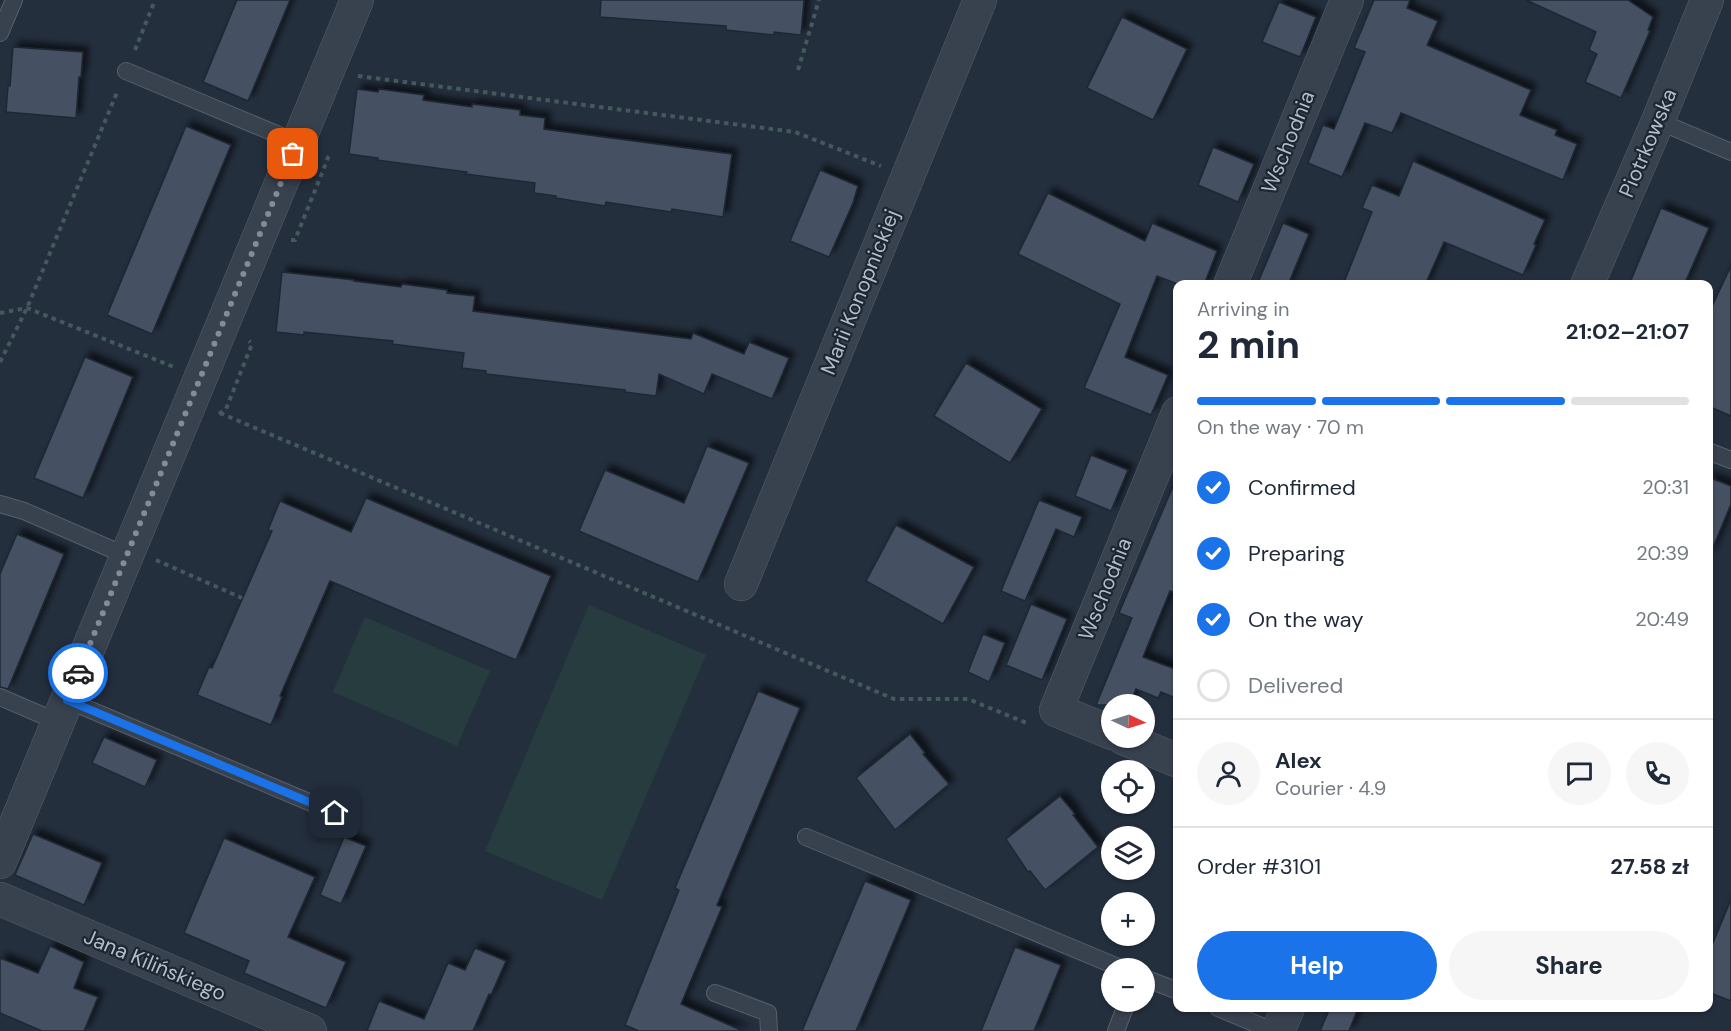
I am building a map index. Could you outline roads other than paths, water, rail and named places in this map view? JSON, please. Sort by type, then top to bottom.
[{"type":"street","points":[[0,862],[62,711],[141,558],[298,143],[357,0]]},
{"type":"street","name":"Marii Konopnickiej","points":[[741,584],[980,0]]},
{"type":"street","name":"Wschodnia","points":[[1232,280],[1347,0]]},
{"type":"street","name":"Piotrkowska","points":[[1589,280],[1707,0]]},
{"type":"street","name":"Wschodnia","points":[[1101,728],[1056,710],[1173,425]]},
{"type":"street","points":[[1148,748],[1173,758]]},
{"type":"street","name":"Jana Kilińskiego","points":[[0,899],[310,1031]]},
{"type":"street","points":[[1278,1031],[1286,1012]]},
{"type":"lane","points":[[0,33],[14,0]]},
{"type":"lane","points":[[126,71],[298,143]]},
{"type":"lane","points":[[1658,121],[1731,152]]},
{"type":"lane","points":[[1713,453],[1731,460]]},
{"type":"lane","points":[[0,504],[24,511],[141,558]]},
{"type":"lane","points":[[0,697],[62,711],[335,813]]},
{"type":"lane","points":[[806,837],[1101,959]]},
{"type":"lane","points":[[1155,982],[1173,989]]},
{"type":"lane","points":[[716,993],[768,1013],[769,1031]]},
{"type":"lane","points":[[1116,1031],[1123,1012]]},
{"type":"lane","points":[[1228,1012],[1273,1031]]}]
